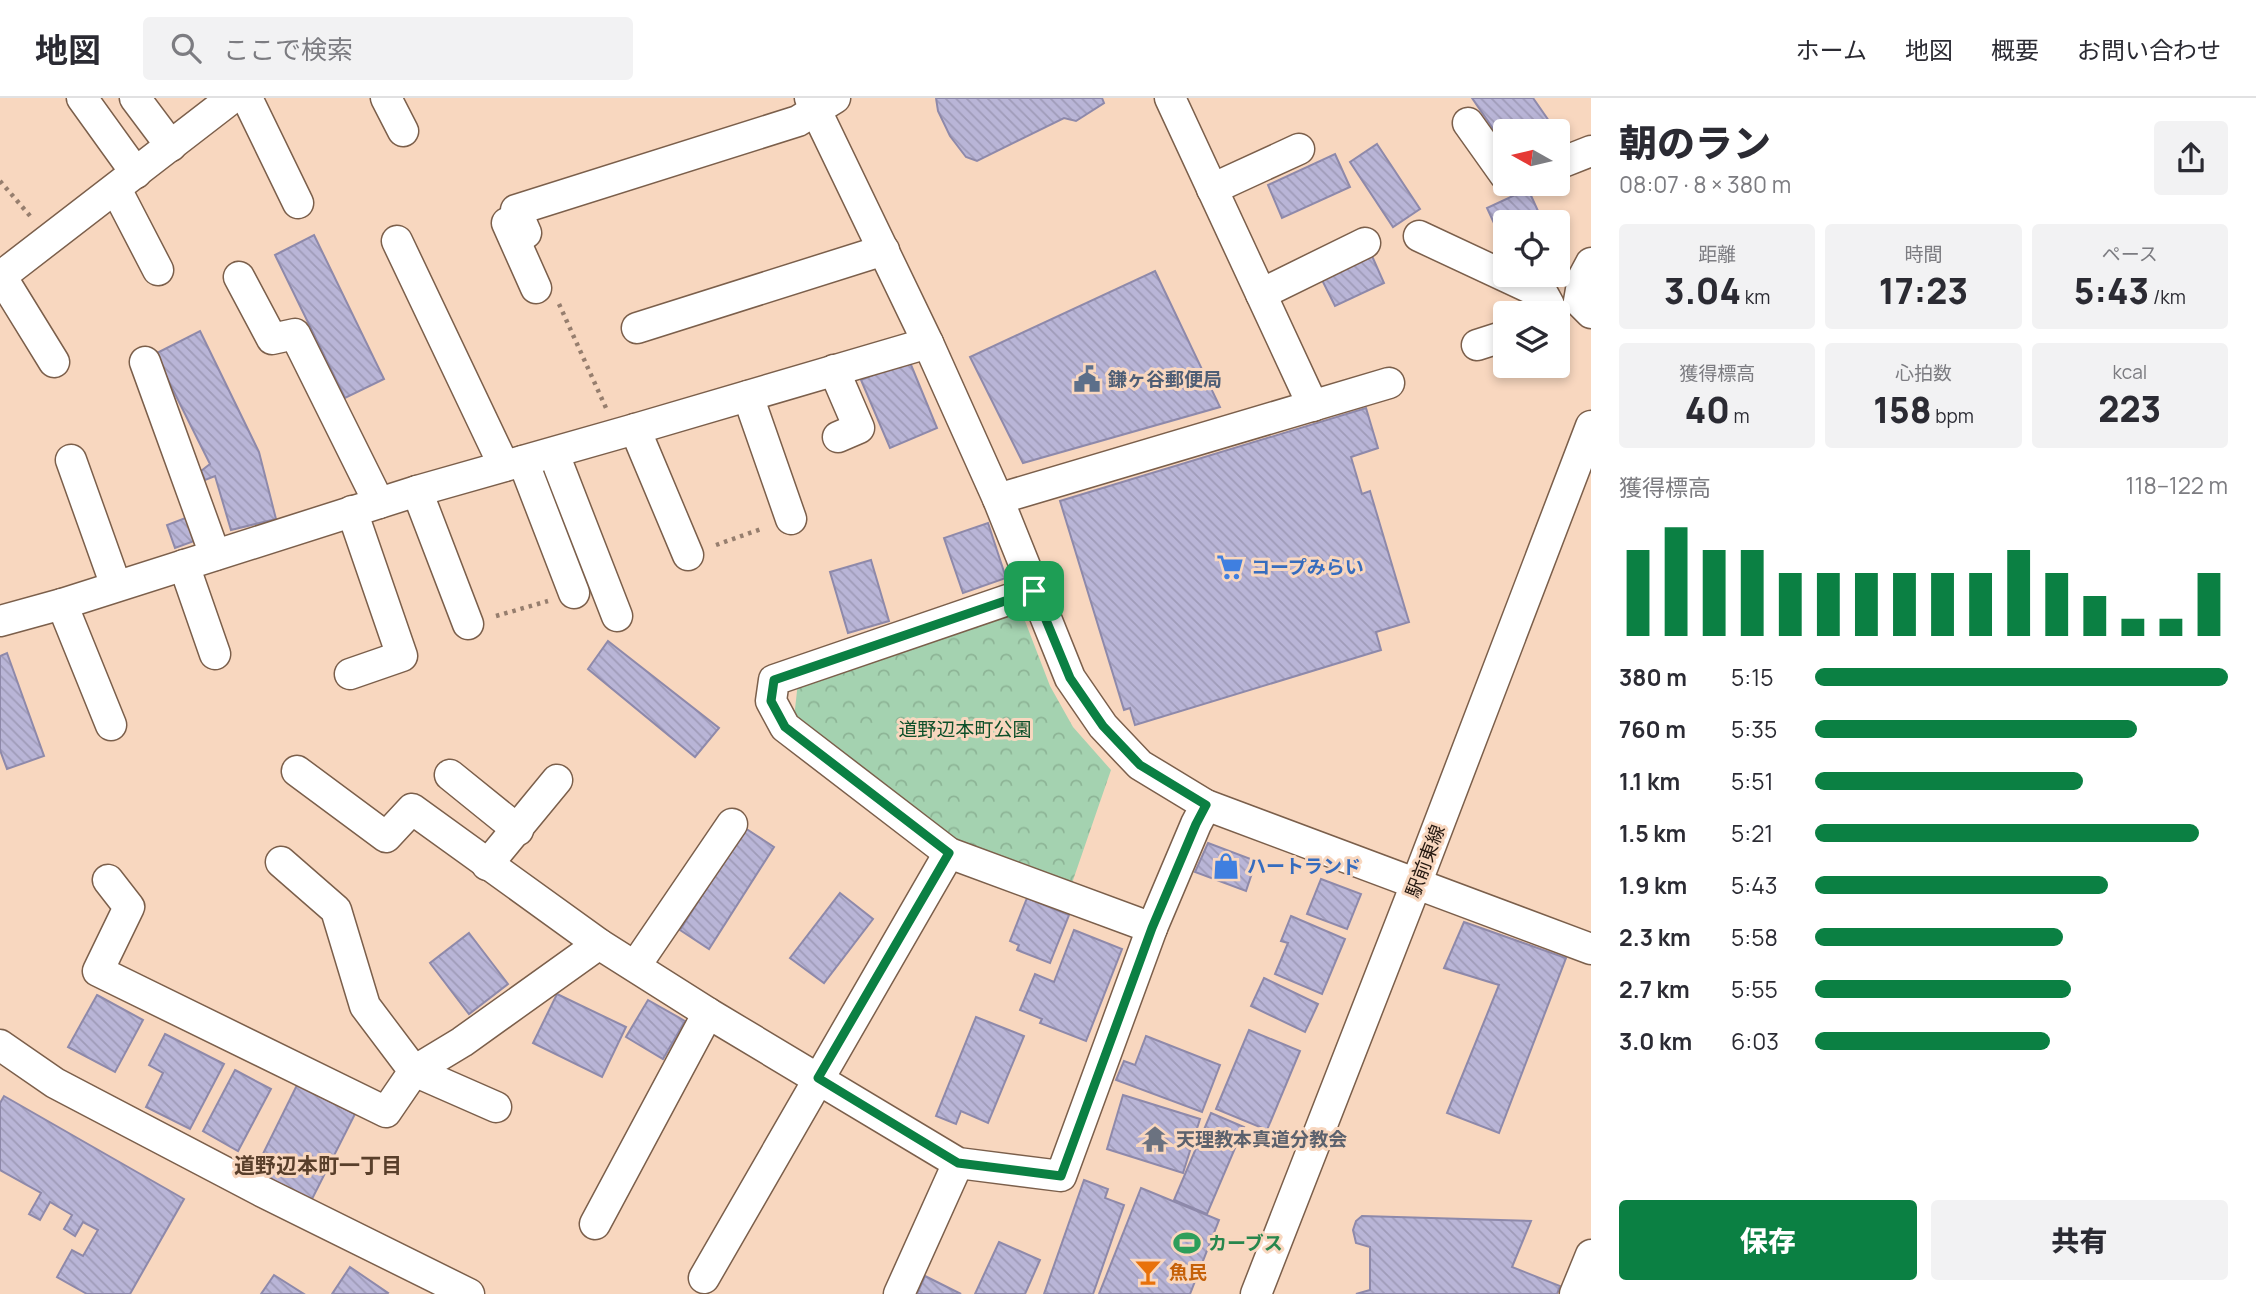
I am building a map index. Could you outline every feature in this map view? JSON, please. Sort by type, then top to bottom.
[{"type":"street","points":[[82,98],[126,181],[158,270]]},
{"type":"street","points":[[135,98],[171,146]]},
{"type":"street","points":[[386,98],[404,131]]},
{"type":"street","points":[[1170,98],[1313,406]]},
{"type":"street","points":[[54,362],[1,276],[232,99],[298,203]]},
{"type":"street","points":[[545,292],[516,231],[516,210],[798,121],[820,102],[884,250],[998,499],[1070,678],[1103,726],[1140,765],[1206,805],[1591,948]]},
{"type":"street","points":[[1468,123],[1493,158]]},
{"type":"street","points":[[1212,189],[1298,149]]},
{"type":"street","points":[[1570,159],[1591,151]]},
{"type":"street","points":[[1419,236],[1543,294],[1545,301]]},
{"type":"street","points":[[397,241],[551,533],[574,593]]},
{"type":"street","points":[[1261,294],[1365,243]]},
{"type":"street","points":[[637,328],[884,250]]},
{"type":"street","points":[[1585,307],[1583,278],[1591,263]]},
{"type":"street","points":[[239,277],[272,339],[295,334],[365,507],[402,656],[350,674]]},
{"type":"street","points":[[1477,345],[1493,340]]},
{"type":"street","points":[[0,621],[62,604],[417,491],[928,343]]},
{"type":"street","points":[[145,362],[215,555]]},
{"type":"street","points":[[834,370],[859,428],[838,437]]},
{"type":"street","points":[[998,499],[1389,383]]},
{"type":"street","points":[[748,396],[791,519]]},
{"type":"street","name":"駅前東線","points":[[1256,1294],[1591,426]]},
{"type":"street","points":[[627,432],[688,555]]},
{"type":"street","points":[[71,460],[116,586]]},
{"type":"street","points":[[559,467],[617,616]]},
{"type":"street","points":[[417,491],[468,624]]},
{"type":"street","points":[[551,533],[580,522]]},
{"type":"street","points":[[184,565],[215,654]]},
{"type":"street","points":[[1034,591],[774,680],[771,701],[785,727],[949,853],[1152,928]]},
{"type":"street","points":[[62,604],[111,726]]},
{"type":"street","points":[[297,771],[386,836],[412,809],[599,944],[958,1163],[1061,1176],[1152,928],[1206,805]]},
{"type":"street","points":[[450,775],[518,830]]},
{"type":"street","points":[[487,865],[557,780]]},
{"type":"street","points":[[636,965],[732,824]]},
{"type":"street","points":[[704,1278],[949,853]]},
{"type":"street","points":[[281,862],[336,910],[365,1006],[414,1071],[496,1107]]},
{"type":"street","points":[[108,880],[138,896],[98,971],[386,1112],[414,1071],[462,1042],[599,944]]},
{"type":"street","points":[[596,1224],[709,1013]]},
{"type":"street","points":[[0,1045],[55,1083],[261,1191],[468,1294]]},
{"type":"street","points":[[899,1294],[958,1163]]},
{"type":"street","points":[[1575,1294],[1591,1255]]},
{"type":"path","points":[[0,181],[50,239]]},
{"type":"path","points":[[545,292],[627,432]]},
{"type":"path","points":[[688,555],[791,519]]},
{"type":"path","points":[[468,624],[574,593]]},
{"type":"green space","name":"道野辺本町公園","points":[[1010,616],[1025,621],[1050,686],[1073,727],[1111,770],[1071,886],[956,841],[794,718],[798,682]]},
{"type":"building","points":[[936,98],[1102,98],[1104,103],[1076,121],[1064,118],[977,161],[966,157],[950,136],[938,111]]},
{"type":"building","points":[[1472,98],[1533,98],[1548,119],[1493,119],[1493,129]]},
{"type":"building","points":[[1377,144],[1420,209],[1393,227],[1350,162]]},
{"type":"building","points":[[1335,154],[1350,187],[1282,218],[1268,185]]},
{"type":"building","points":[[1513,196],[1531,196],[1538,210],[1493,210],[1493,221],[1487,208]]},
{"type":"building","points":[[314,235],[384,379],[345,398],[275,255]]},
{"type":"building","points":[[1372,256],[1384,283],[1335,306],[1322,280]]},
{"type":"building","points":[[1155,271],[1220,407],[1023,463],[970,357]]},
{"type":"building","points":[[200,331],[259,452],[276,519],[231,530],[215,476],[205,480],[201,471],[210,464],[155,354]]},
{"type":"building","points":[[909,360],[937,428],[890,448],[861,380]]},
{"type":"building","points":[[1366,408],[1378,448],[1351,457],[1362,494],[1370,491],[1409,622],[1376,632],[1381,650],[1135,725],[1130,708],[1124,710],[1060,501]]},
{"type":"building","points":[[188,517],[197,540],[175,548],[167,525]]},
{"type":"building","points":[[988,523],[1006,578],[963,593],[944,538]]},
{"type":"building","points":[[871,560],[889,621],[848,633],[830,572]]},
{"type":"building","points":[[608,641],[719,728],[695,757],[588,669]]},
{"type":"building","points":[[7,653],[44,756],[7,769],[0,750],[0,656]]},
{"type":"building","points":[[745,828],[774,847],[709,949],[680,930]]},
{"type":"building","name":"ハートランド","points":[[1208,843],[1256,861],[1246,891],[1195,872]]},
{"type":"building","points":[[1321,879],[1361,894],[1347,929],[1307,914]]},
{"type":"building","points":[[840,893],[873,919],[824,983],[790,958]]},
{"type":"building","points":[[1027,898],[1069,915],[1050,963],[1017,950],[1019,945],[1010,941]]},
{"type":"building","points":[[1291,916],[1345,939],[1322,994],[1275,974],[1288,943],[1281,941]]},
{"type":"building","points":[[1464,922],[1566,958],[1499,1133],[1447,1113],[1499,985],[1444,968]]},
{"type":"building","points":[[1074,930],[1122,949],[1086,1041],[1040,1023],[1042,1019],[1020,1010],[1035,974],[1054,982]]},
{"type":"building","points":[[469,933],[508,984],[469,1014],[430,963]]},
{"type":"building","points":[[1264,978],[1318,1004],[1305,1032],[1251,1006]]},
{"type":"building","points":[[557,994],[626,1027],[602,1077],[533,1043]]},
{"type":"building","points":[[97,995],[143,1020],[115,1072],[68,1047]]},
{"type":"building","points":[[648,1000],[685,1021],[663,1059],[626,1037]]},
{"type":"building","points":[[976,1017],[1024,1036],[988,1123],[961,1111],[956,1124],[936,1116]]},
{"type":"building","points":[[1249,1030],[1300,1051],[1267,1130],[1216,1109]]},
{"type":"building","points":[[165,1034],[224,1064],[190,1129],[146,1107],[163,1073],[149,1065]]},
{"type":"building","points":[[1146,1036],[1220,1065],[1202,1112],[1116,1080],[1124,1061],[1135,1065]]},
{"type":"building","points":[[235,1070],[271,1089],[238,1151],[203,1131]]},
{"type":"building","points":[[297,1085],[355,1114],[309,1205],[252,1176]]},
{"type":"building","points":[[1123,1095],[1200,1119],[1183,1173],[1107,1149]]},
{"type":"building","points":[[4,1096],[184,1199],[130,1294],[87,1294],[57,1277],[72,1250],[83,1256],[98,1230],[83,1222],[75,1236],[64,1229],[72,1215],[50,1202],[40,1220],[29,1214],[41,1193],[0,1170],[0,1103]]},
{"type":"building","points":[[1211,1113],[1244,1127],[1207,1214],[1174,1200]]},
{"type":"building","points":[[1084,1180],[1108,1189],[1105,1198],[1124,1205],[1093,1294],[1044,1294]]},
{"type":"building","points":[[1141,1188],[1219,1220],[1190,1294],[1099,1294]]},
{"type":"building","points":[[1362,1216],[1531,1221],[1512,1267],[1560,1286],[1557,1294],[1356,1294],[1370,1290],[1370,1247],[1356,1243],[1353,1230],[1356,1221]]},
{"type":"building","points":[[999,1242],[1040,1260],[1025,1294],[975,1294]]},
{"type":"building","points":[[350,1267],[388,1293],[332,1294]]},
{"type":"building","points":[[274,1275],[304,1294],[261,1294]]},
{"type":"building","points":[[925,1276],[961,1294],[917,1294]]},
{"type":"place","name":"鎌ヶ谷郵便局","points":[[1087,379]]},
{"type":"place","name":"コープみらい","points":[[1230,567]]},
{"type":"place","name":"ハートランド","points":[[1226,866]]},
{"type":"place","name":"天理教本真道分教会","points":[[1155,1139]]},
{"type":"place","name":"カーブス","points":[[1187,1243]]},
{"type":"place","name":"魚民","points":[[1148,1272]]},
{"type":"district","name":"道野辺本町一丁目","points":[[318,1166]]},
{"type":"route","points":[[1034,591],[1070,678],[1103,726],[1140,765],[1206,805],[1152,928],[1061,1176],[958,1163],[818,1078],[949,853],[785,727],[771,701],[774,680],[1034,591]]}]
